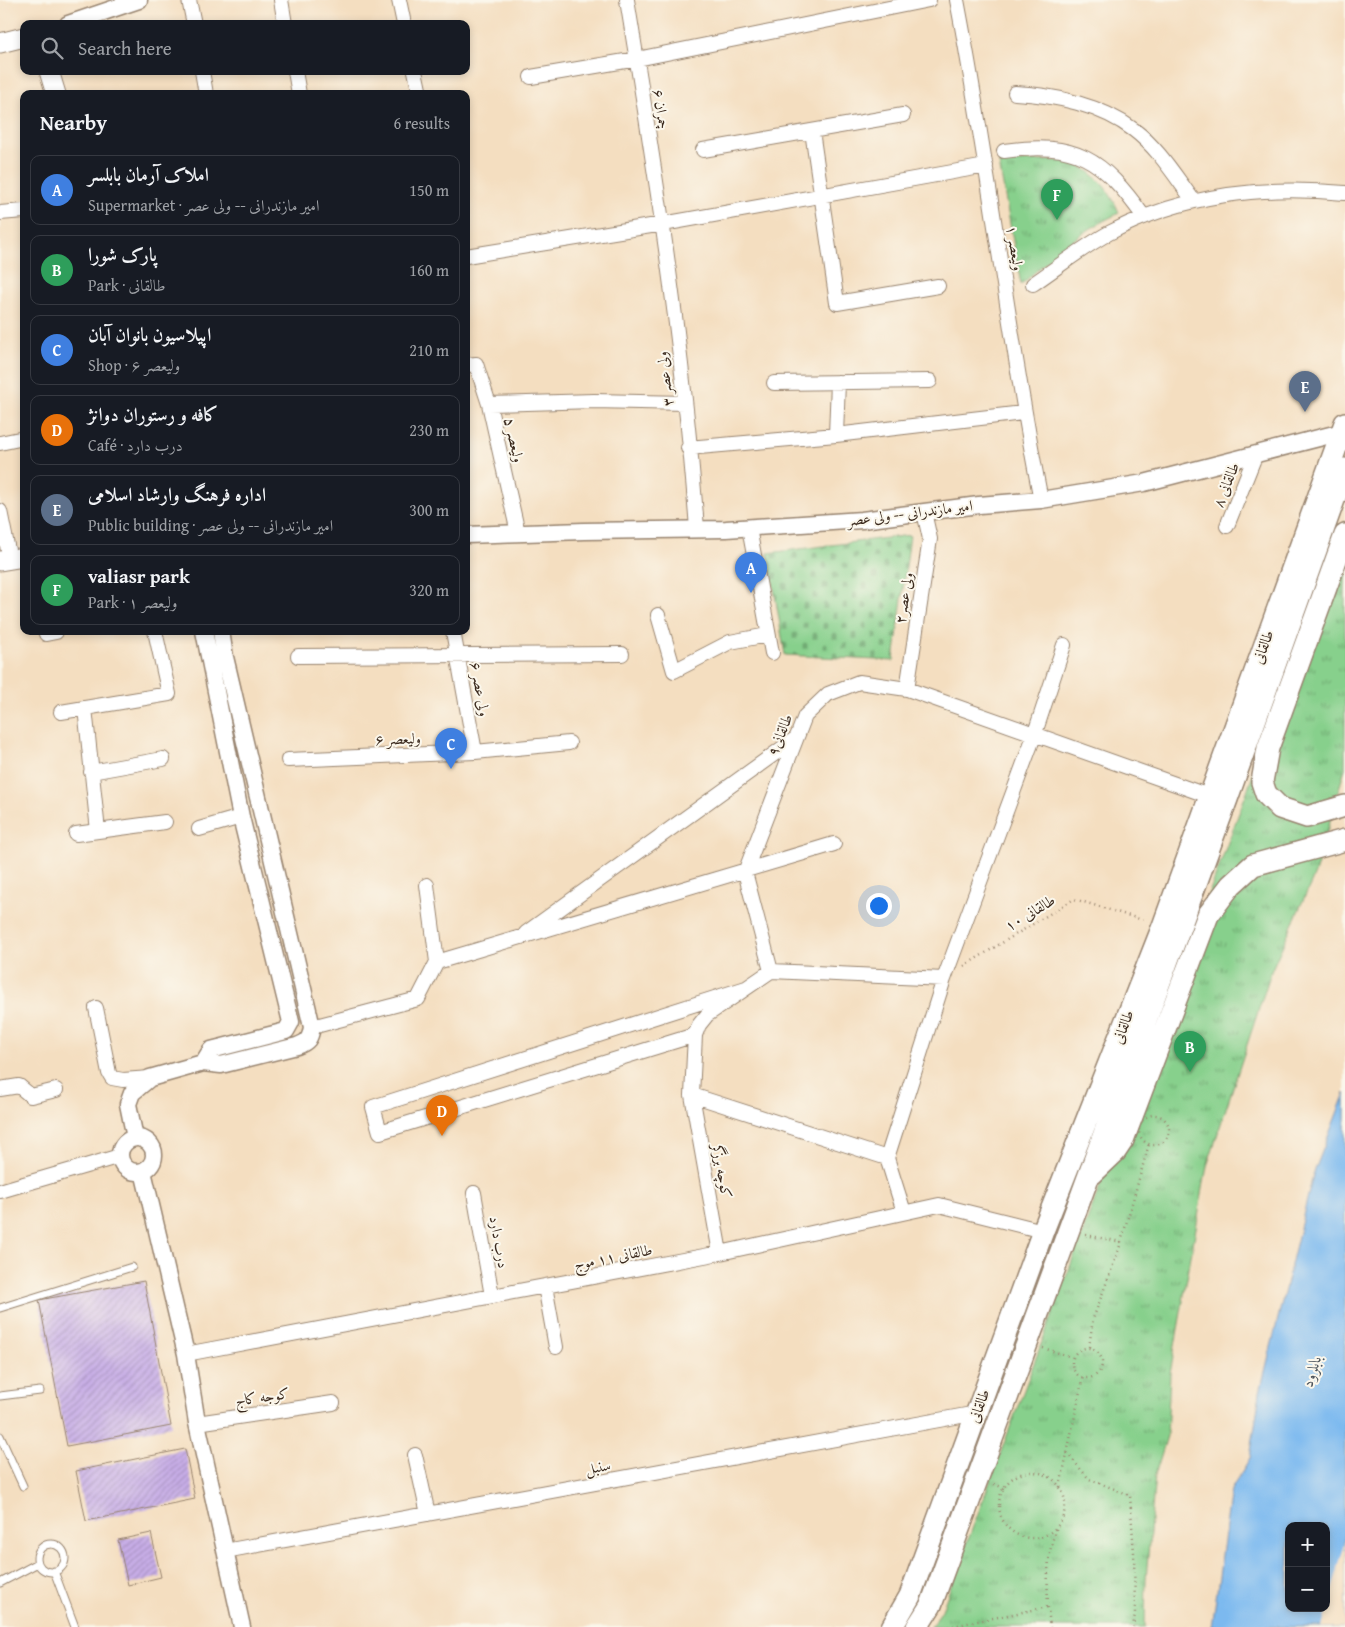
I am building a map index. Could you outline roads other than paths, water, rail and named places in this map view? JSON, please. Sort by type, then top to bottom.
[{"type":"main road","points":[[0,43],[20,38]]},
{"type":"main road","points":[[50,75],[55,90]]},
{"type":"main road","name":"طالقانی","points":[[892,1627],[910,1596],[1043,1231],[1163,926],[1344,430]]},
{"type":"main road","name":"طالقانی","points":[[917,1627],[932,1604],[1228,799],[1345,469]]},
{"type":"main road","points":[[1345,535],[1268,748],[1262,782],[1266,794],[1280,808],[1307,817],[1345,806]]},
{"type":"main road","points":[[1088,1178],[1119,1146],[1208,915],[1220,898],[1253,865],[1345,840]]},
{"type":"street","points":[[80,20],[139,0]]},
{"type":"street","points":[[189,0],[193,20]]},
{"type":"street","points":[[281,0],[284,20]]},
{"type":"street","points":[[399,0],[403,20]]},
{"type":"street","name":"چمران ۶","points":[[628,0],[663,224]]},
{"type":"street","points":[[531,77],[637,59],[930,0]]},
{"type":"street","name":"ولیعصر ۱","points":[[957,0],[986,166],[1024,414],[1041,500]]},
{"type":"street","points":[[203,75],[205,90]]},
{"type":"street","points":[[295,75],[298,90]]},
{"type":"street","points":[[416,75],[419,90]]},
{"type":"street","points":[[1015,93],[1083,104],[1134,130],[1159,155],[1193,200]]},
{"type":"street","points":[[703,150],[903,115]]},
{"type":"street","points":[[812,131],[837,303],[938,286]]},
{"type":"street","points":[[1004,151],[1034,147],[1059,149],[1085,157],[1108,173],[1144,217]]},
{"type":"street","points":[[470,255],[663,224],[821,194],[986,166]]},
{"type":"street","points":[[1033,284],[1108,234],[1144,217],[1193,200],[1225,194],[1286,189],[1345,193]]},
{"type":"street","points":[[0,213],[20,211]]},
{"type":"street","name":"ولی عصر ۳","points":[[663,224],[685,403],[697,530]]},
{"type":"street","name":"ولیعصر ۵","points":[[470,364],[476,364],[489,404],[518,533]]},
{"type":"street","points":[[774,383],[930,381]]},
{"type":"street","points":[[836,435],[838,382]]},
{"type":"street","points":[[489,404],[594,401],[685,403]]},
{"type":"street","points":[[688,448],[836,435],[1024,414]]},
{"type":"street","name":"امیر مازندرانی -- ولی عصر","points":[[470,535],[749,528],[862,520],[1041,500],[1144,483],[1255,456],[1344,430]]},
{"type":"street","points":[[0,444],[20,439]]},
{"type":"street","name":"طالقانی ۸","points":[[1227,526],[1255,456]]},
{"type":"street","points":[[0,511],[11,559]]},
{"type":"street","name":"ولی عصر۲","points":[[907,689],[930,539],[924,512]]},
{"type":"street","points":[[749,528],[772,653]]},
{"type":"street","points":[[658,615],[674,671],[730,642],[768,635]]},
{"type":"street","points":[[61,712],[169,694],[156,635]]},
{"type":"street","points":[[203,1064],[211,1050],[286,1031],[292,1022],[241,817],[205,635]]},
{"type":"street","points":[[96,1008],[109,1073],[112,1078],[123,1080],[150,1078],[203,1064],[221,1066],[302,1044],[310,1038],[312,1027],[225,657],[222,635]]},
{"type":"street","name":"ولی عصر ۶","points":[[454,635],[475,752]]},
{"type":"street","points":[[904,1212],[887,1158],[944,979],[1034,736],[1064,645]]},
{"type":"street","points":[[298,656],[622,654]]},
{"type":"street","name":"طالقانی۹","points":[[745,872],[804,716],[828,694],[859,682],[907,689],[1034,736],[1209,796]]},
{"type":"street","points":[[85,708],[98,831]]},
{"type":"street","points":[[518,938],[796,739]]},
{"type":"street","name":"ولیعصر ۶","points":[[288,760],[475,752],[568,743]]},
{"type":"street","points":[[91,772],[163,759]]},
{"type":"street","points":[[199,829],[241,817]]},
{"type":"street","points":[[76,834],[165,822]]},
{"type":"street","points":[[437,962],[834,844]]},
{"type":"street","points":[[254,866],[274,862]]},
{"type":"street","points":[[745,872],[770,971]]},
{"type":"street","points":[[312,1027],[418,999],[437,962],[426,885]]},
{"type":"street","points":[[746,988],[696,1002],[373,1107],[380,1132],[695,1035],[707,1014],[746,988],[770,971],[944,979]]},
{"type":"street","name":"کوچه برزگر","points":[[695,1035],[692,1095],[720,1253]]},
{"type":"street","points":[[135,1138],[128,1104],[132,1093],[150,1078]]},
{"type":"street","points":[[0,1089],[19,1086],[31,1096],[56,1090]]},
{"type":"street","points":[[692,1095],[887,1158]]},
{"type":"street","points":[[135,1138],[146,1140],[152,1148],[151,1164],[143,1171],[130,1170],[123,1164],[120,1156],[122,1146],[135,1138]]},
{"type":"street","points":[[0,1191],[120,1156]]},
{"type":"street","points":[[143,1171],[186,1354],[197,1423],[242,1627]]},
{"type":"street","name":"درب دارد","points":[[474,1193],[492,1296]]},
{"type":"street","name":"طالقانی ۱۱ موج","points":[[186,1354],[720,1253],[939,1205],[1043,1231]]},
{"type":"street","points":[[545,1286],[556,1347]]},
{"type":"street","name":"کوجه کاج","points":[[197,1423],[333,1403]]},
{"type":"street","name":"سنبل","points":[[225,1551],[977,1413]]},
{"type":"street","points":[[415,1455],[428,1514]]},
{"type":"lane","points":[[0,1308],[132,1267]]},
{"type":"lane","points":[[0,1396],[40,1390]]},
{"type":"lane","points":[[0,1436],[23,1486]]},
{"type":"lane","points":[[54,1544],[62,1550],[65,1558],[62,1566],[54,1571],[44,1570],[38,1564],[39,1550],[46,1545],[54,1544]]},
{"type":"lane","points":[[0,1583],[38,1564]]},
{"type":"lane","points":[[54,1571],[75,1627]]},
{"type":"water","name":"بابلرود","points":[[1345,1093],[1345,1627],[1212,1627],[1231,1490],[1250,1458],[1260,1392],[1313,1175]]},
{"type":"place","name":"valiasr park","points":[[1057,220]]},
{"type":"place","name":"اداره فرهنگ وارشاد اسلامی","points":[[1305,412]]},
{"type":"place","name":"املاک آرمان بابلسر","points":[[751,593]]},
{"type":"place","name":"اپیلاسیون بانوان آبان","points":[[451,769]]},
{"type":"place","name":"پارک شورا","points":[[1190,1072]]},
{"type":"place","name":"کافه و رستوران دوانژ","points":[[442,1136]]}]
